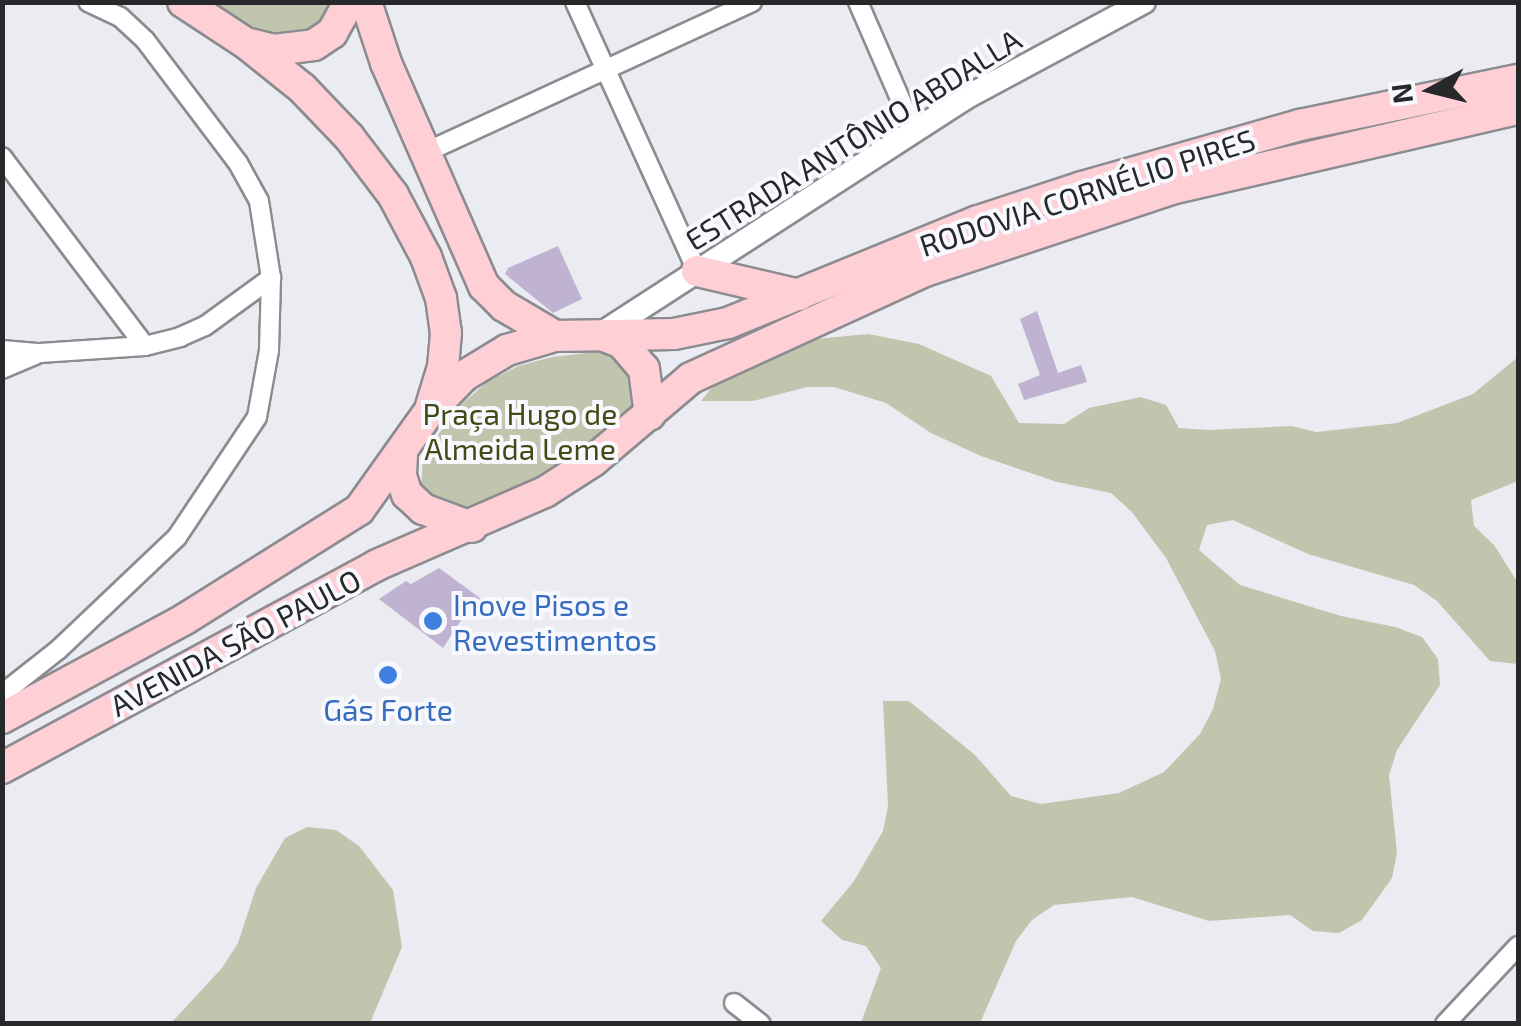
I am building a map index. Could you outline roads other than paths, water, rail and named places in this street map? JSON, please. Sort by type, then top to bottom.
[{"type":"main road","points":[[183,2],[302,88],[349,138],[393,196],[426,257],[441,298],[446,333],[443,367],[429,412]]},
{"type":"main road","points":[[246,44],[274,50],[314,45],[332,33],[349,2]]},
{"type":"main road","points":[[366,2],[424,153],[484,286],[515,314],[555,336]]},
{"type":"main road","name":"RODOVIA CORNÉLIO PIRES","points":[[555,336],[674,334],[728,323],[978,222],[1082,187],[1300,126],[1518,80]]},
{"type":"main road","name":"RODOVIA CORNÉLIO PIRES","points":[[472,527],[545,492],[650,415],[691,378],[925,270],[1035,230],[1171,189],[1518,109]]},
{"type":"main road","points":[[697,271],[799,295]]},
{"type":"main road","points":[[429,412],[464,376],[507,350],[555,336]]},
{"type":"main road","points":[[602,336],[622,343],[644,369],[650,415]]},
{"type":"main road","name":"AVENIDA SÃO PAULO","points":[[2,718],[184,619],[359,510],[402,455],[429,412]]},
{"type":"main road","points":[[402,455],[400,476],[407,494],[423,509],[472,527]]},
{"type":"main road","name":"AVENIDA SÃO PAULO","points":[[2,768],[377,566],[472,527]]},
{"type":"street","points":[[2,694],[58,650],[177,537],[257,417],[270,350],[271,278],[259,201],[238,163],[145,40],[120,17],[88,2]]},
{"type":"street","points":[[576,2],[697,271]]},
{"type":"street","points":[[424,153],[752,2]]},
{"type":"street","points":[[858,2],[914,132]]},
{"type":"street","name":"ESTRADA ANTÔNIO ABDALLA","points":[[602,336],[965,98],[1144,2]]},
{"type":"street","points":[[2,158],[145,346]]},
{"type":"street","points":[[2,350],[40,353],[145,346],[205,326],[271,278]]},
{"type":"street","points":[[2,369],[40,353]]},
{"type":"street","points":[[1445,1024],[1518,946]]},
{"type":"street","points":[[734,1004],[762,1024]]},
{"type":"place","name":"Inove Pisos e Revestimentos","points":[[433,621]]},
{"type":"place","name":"Gás Forte","points":[[388,675]]},
{"type":"park label","name":"Praça Hugo de Almeida Leme","points":[[520,430]]}]
